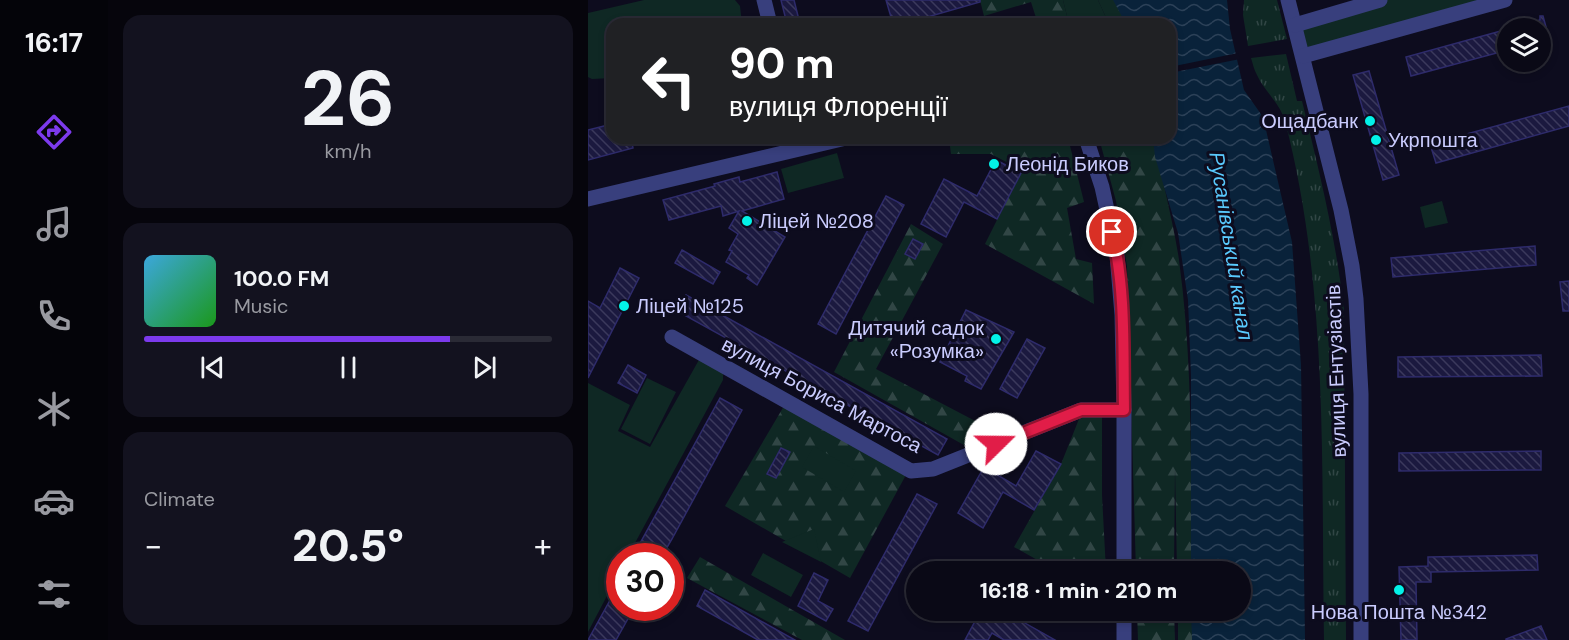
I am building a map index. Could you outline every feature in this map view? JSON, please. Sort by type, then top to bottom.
[{"type":"street","points":[[764,0],[768,18]]},
{"type":"street","name":"вулиця Ентузіастів","points":[[1288,0],[1341,210],[1356,299],[1361,394],[1361,640]]},
{"type":"street","points":[[1294,25],[1380,0]]},
{"type":"street","points":[[1303,56],[1505,0]]},
{"type":"street","points":[[588,199],[800,144]]},
{"type":"street","points":[[1088,144],[1102,187],[1117,255],[1122,315],[1124,561]]},
{"type":"street","name":"вулиця Бориса Мартоса","points":[[672,337],[911,471],[933,469],[1081,410],[1124,410]]},
{"type":"street","points":[[1124,621],[1124,640]]},
{"type":"green space","points":[[644,0],[735,0],[740,6],[741,18],[606,18],[606,78],[592,79],[588,77],[588,13]]},
{"type":"green space","points":[[980,0],[1063,0],[1068,18],[1036,18],[1031,2],[984,16]]},
{"type":"green space","points":[[1063,0],[1098,0],[1106,18],[1068,18]]},
{"type":"green space","points":[[1098,0],[1115,0],[1123,18],[1106,18]]},
{"type":"green space","points":[[1244,0],[1277,0],[1287,39],[1248,46],[1243,15]]},
{"type":"green space","points":[[1380,0],[1504,0],[1303,56],[1295,25]]},
{"type":"green space","points":[[1286,54],[1297,101],[1302,101],[1321,179],[1332,231],[1344,310],[1346,640],[1324,640],[1320,379],[1309,249],[1299,185],[1283,115],[1260,81],[1251,58]]},
{"type":"green space","points":[[950,144],[1070,144],[1084,202],[1067,208],[1076,259],[1092,263],[1094,304],[985,244],[1022,170],[991,154],[951,154]]},
{"type":"green space","points":[[1101,144],[1156,144],[1174,229],[1184,299],[1190,415],[1191,561],[1177,561],[1175,466],[1174,561],[1136,561],[1127,266],[1116,201]]},
{"type":"green space","points":[[837,153],[844,178],[788,193],[781,169]]},
{"type":"green space","points":[[1442,201],[1448,223],[1425,228],[1420,207]]},
{"type":"green space","points":[[911,224],[943,244],[876,369],[1002,435],[971,449],[834,372]]},
{"type":"green space","points":[[700,358],[723,366],[723,380],[635,543],[606,543],[606,598],[588,632],[588,383],[630,405],[618,431],[650,447]]},
{"type":"green space","points":[[647,378],[676,392],[650,444],[621,429]]},
{"type":"green space","points":[[784,406],[907,473],[850,578],[725,506]]},
{"type":"green space","points":[[1102,413],[1102,495],[1105,561],[1039,561],[1014,547],[1061,464],[1081,414]]},
{"type":"green space","points":[[814,446],[856,471],[844,492],[802,467]]},
{"type":"green space","points":[[814,529],[821,562],[782,542]]},
{"type":"green space","points":[[763,553],[803,575],[791,597],[751,575]]},
{"type":"green space","points":[[700,557],[845,640],[802,640],[687,578]]},
{"type":"green space","points":[[1137,621],[1174,621],[1175,640],[1138,640]]},
{"type":"green space","points":[[1178,621],[1192,621],[1193,640],[1178,640]]},
{"type":"water","name":"Русанівський канал","points":[[1113,0],[1227,0],[1230,29],[1244,90],[1263,117],[1292,242],[1301,365],[1305,640],[1192,640],[1191,621],[1251,621],[1251,561],[1191,561],[1191,375],[1188,300],[1178,233],[1155,157],[1154,144],[1176,144],[1176,18],[1123,18]]},
{"type":"pier","points":[[1238,53],[1240,59],[1176,72],[1176,66]]},
{"type":"building","points":[[781,0],[794,0],[798,18],[786,18]]},
{"type":"building","points":[[886,0],[980,0],[980,2],[924,18],[891,18]]},
{"type":"building","points":[[1497,32],[1497,53],[1411,76],[1406,57]]},
{"type":"building","points":[[1369,71],[1399,175],[1383,180],[1353,75]]},
{"type":"building","points":[[1569,106],[1569,126],[1436,163],[1430,144]]},
{"type":"building","points":[[606,126],[606,144],[632,144],[633,148],[588,160],[588,130]]},
{"type":"building","points":[[996,160],[1021,173],[997,219],[964,202],[946,237],[921,224],[944,179],[977,196]]},
{"type":"building","name":"Ліцей №208","points":[[777,172],[784,199],[742,211],[785,237],[757,285],[747,278],[749,275],[726,262],[732,251],[729,250],[738,234],[729,228],[739,211],[723,216],[721,206],[669,220],[663,200],[739,177],[740,182]]},
{"type":"building","points":[[886,196],[904,205],[836,334],[818,324]]},
{"type":"building","points":[[913,239],[923,244],[915,259],[905,254]]},
{"type":"building","points":[[1535,246],[1536,265],[1393,277],[1391,258]]},
{"type":"building","points":[[682,250],[720,272],[713,284],[675,263]]},
{"type":"building","points":[[620,268],[639,278],[588,378],[588,301],[600,308]]},
{"type":"building","points":[[1569,281],[1569,311],[1563,311],[1560,282]]},
{"type":"building","points":[[686,295],[947,439],[938,455],[677,311]]},
{"type":"building","points":[[966,310],[1014,332],[981,389],[965,381],[967,376],[940,362]]},
{"type":"building","points":[[1027,339],[1045,348],[1017,398],[1000,389]]},
{"type":"building","points":[[1541,355],[1542,376],[1398,377],[1398,357]]},
{"type":"building","points":[[628,365],[646,375],[637,393],[618,383]]},
{"type":"building","points":[[720,398],[742,410],[670,543],[640,543]]},
{"type":"building","points":[[781,448],[790,452],[776,478],[767,474]]},
{"type":"building","points":[[1036,451],[1061,464],[1034,510],[1003,492],[983,528],[958,513],[984,467],[1016,486]]},
{"type":"building","points":[[1541,451],[1541,470],[1399,471],[1399,453]]},
{"type":"building","points":[[917,494],[937,504],[868,631],[848,621]]},
{"type":"building","points":[[1537,555],[1538,570],[1431,572],[1431,582],[1416,582],[1417,640],[1401,640],[1399,567],[1428,566],[1428,557]]},
{"type":"building","points":[[814,573],[828,580],[818,601],[833,609],[826,621],[798,606]]},
{"type":"building","points":[[705,590],[795,640],[758,640],[697,606]]},
{"type":"building","points":[[606,607],[606,621],[627,621],[616,640],[588,640]]},
{"type":"building","points":[[975,621],[1010,621],[1014,623],[1021,621],[1055,640],[1004,640],[992,633],[988,640],[965,640]]},
{"type":"building","points":[[1541,626],[1547,640],[1506,640],[1506,639]]},
{"type":"place","name":"Ощадбанк","points":[[1370,121]]},
{"type":"place","name":"Укрпошта","points":[[1376,140]]},
{"type":"place","name":"Леонід Биков","points":[[994,164]]},
{"type":"place","name":"Ліцей №208","points":[[747,221]]},
{"type":"place","name":"Ліцей №125","points":[[624,306]]},
{"type":"place","name":"Дитячий садок «Розумка»","points":[[996,339]]},
{"type":"place","name":"Нова Пошта №342","points":[[1399,590]]},
{"type":"route","points":[[996,444],[1081,410],[1124,410],[1122,315],[1117,255],[1112,232]]}]
